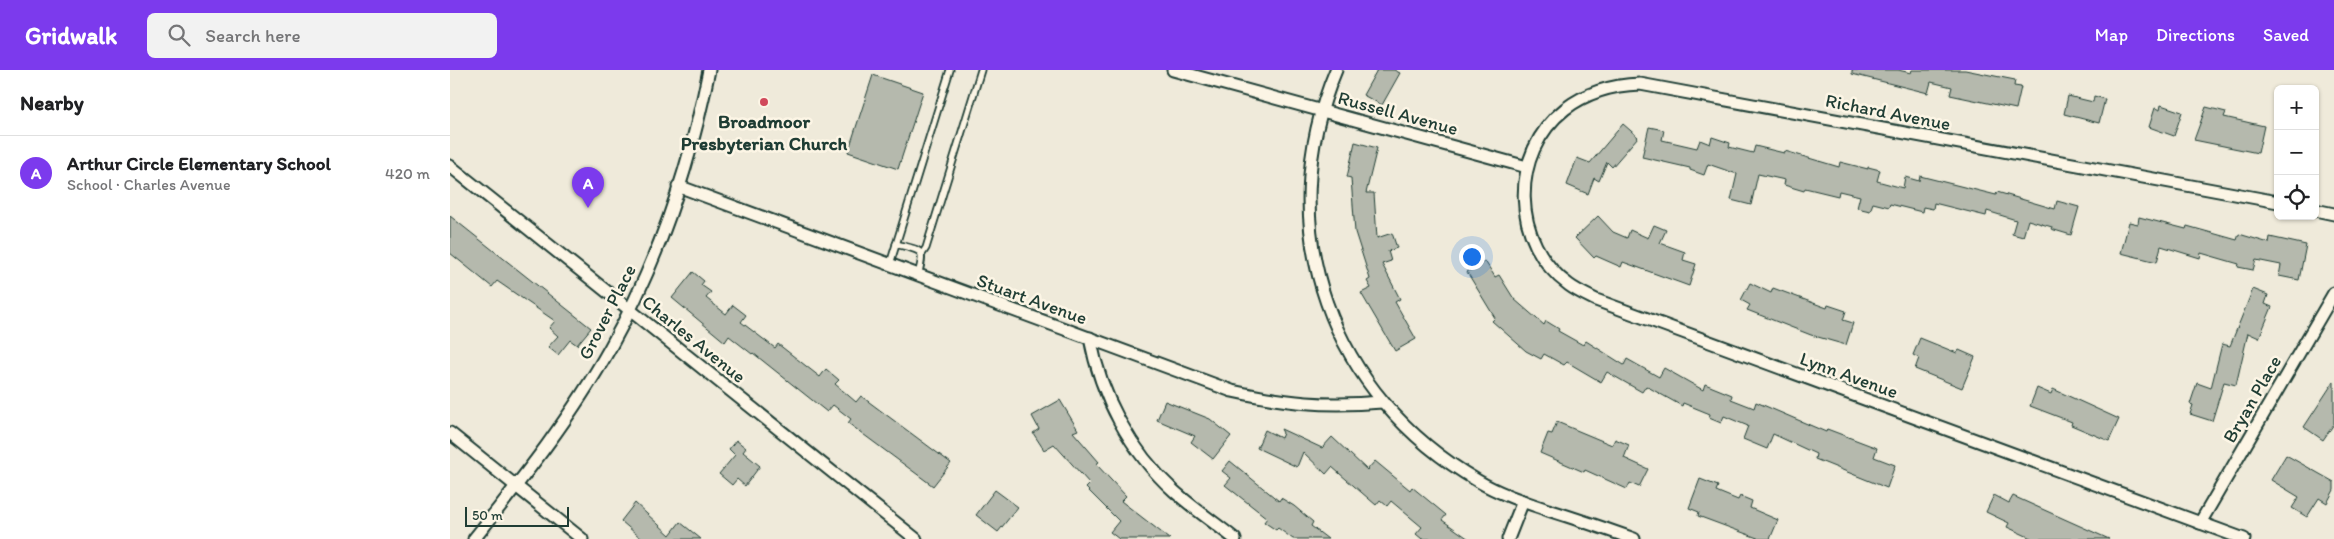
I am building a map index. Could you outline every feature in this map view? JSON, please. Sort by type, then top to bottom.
[{"type":"street","name":"Grover Place","points":[[474,539],[516,486],[567,416],[598,369],[630,311],[648,271],[678,186],[694,137],[709,70]]},
{"type":"street","name":"Russell Avenue","points":[[1173,70],[1527,167]]},
{"type":"street","points":[[1336,70],[1321,110],[1313,148],[1309,189],[1311,229],[1317,269],[1328,308],[1345,345],[1365,380],[1382,402],[1414,435],[1445,461],[1479,482],[1523,501],[1634,539]]},
{"type":"street","name":"Richard Avenue","points":[[1527,167],[1534,148],[1546,128],[1572,103],[1605,88],[1640,84],[2274,201]]},
{"type":"street","name":"Charles Avenue","points":[[450,166],[916,539]]},
{"type":"street","name":"Lynn Avenue","points":[[1527,167],[1524,182],[1524,206],[1530,234],[1537,249],[1550,268],[1577,291],[2244,539]]},
{"type":"street","name":"Stuart Avenue","points":[[678,186],[1212,384],[1274,400],[1328,405],[1382,402]]},
{"type":"street","points":[[2319,211],[2334,214]]},
{"type":"street","name":"Bryan Place","points":[[2200,523],[2334,294]]},
{"type":"street","points":[[1090,338],[1099,378],[1112,408],[1134,444],[1173,490],[1235,539]]},
{"type":"street","points":[[450,433],[582,539]]},
{"type":"street","points":[[1508,539],[1523,501]]},
{"type":"lane","points":[[890,264],[950,70]]},
{"type":"lane","points":[[922,254],[926,248],[981,70]]},
{"type":"lane","points":[[896,244],[922,254],[924,257],[918,275]]},
{"type":"building","points":[[1377,70],[1394,70],[1400,73],[1382,105],[1363,95]]},
{"type":"building","points":[[1852,70],[1898,70],[1911,73],[1912,70],[1965,70],[2015,80],[2014,86],[2021,87],[2016,109],[1950,95],[1952,87],[1931,82],[1928,93],[1852,74]]},
{"type":"building","points":[[873,75],[923,92],[898,169],[848,152]]},
{"type":"building","points":[[2068,96],[2093,102],[2094,96],[2105,99],[2099,123],[2064,114]]},
{"type":"building","points":[[2161,105],[2182,112],[2174,136],[2149,127],[2155,108],[2160,110]]},
{"type":"building","points":[[2206,107],[2226,112],[2224,117],[2264,126],[2258,153],[2194,140]]},
{"type":"building","points":[[1623,124],[1638,137],[1612,167],[1607,162],[1599,181],[1594,178],[1588,194],[1567,185],[1577,158],[1590,163]]},
{"type":"building","points":[[1649,127],[1664,130],[1662,140],[1697,148],[1700,140],[1710,144],[1712,137],[1730,143],[1729,147],[1753,153],[1755,146],[1784,153],[1785,151],[1839,167],[1840,162],[1868,169],[1868,167],[1880,170],[1877,181],[1903,188],[1905,177],[1919,181],[1920,176],[1996,195],[1997,192],[2055,209],[2057,201],[2079,207],[2071,235],[2028,220],[2023,237],[2012,234],[2016,220],[1987,211],[1986,216],[1934,203],[1933,209],[1923,207],[1922,212],[1890,204],[1889,207],[1873,203],[1870,211],[1857,208],[1860,196],[1839,191],[1838,196],[1805,188],[1804,191],[1784,185],[1785,180],[1758,174],[1751,205],[1731,200],[1737,174],[1708,164],[1704,175],[1690,170],[1690,168],[1642,157]]},
{"type":"building","points":[[1355,142],[1377,148],[1366,193],[1374,193],[1377,238],[1392,233],[1397,248],[1388,251],[1391,261],[1382,264],[1400,299],[1395,302],[1416,339],[1395,351],[1361,293],[1371,288],[1367,281],[1370,279],[1355,232],[1351,178],[1347,177]]},
{"type":"building","points":[[450,216],[591,328],[577,345],[570,340],[558,355],[548,347],[558,336],[549,328],[555,321],[497,281],[492,287],[450,253]]},
{"type":"building","points":[[1598,216],[1613,232],[1627,238],[1630,230],[1648,238],[1654,225],[1666,230],[1660,243],[1685,252],[1683,260],[1696,264],[1689,286],[1623,262],[1621,267],[1596,256],[1594,258],[1575,238]]},
{"type":"building","points":[[2139,217],[2186,229],[2187,226],[2237,240],[2239,234],[2269,243],[2270,237],[2306,245],[2299,280],[2279,276],[2281,265],[2256,260],[2253,270],[2238,267],[2239,264],[2201,253],[2200,258],[2161,246],[2157,262],[2121,253],[2129,222],[2138,224]]},
{"type":"building","points":[[1485,261],[1495,277],[1499,275],[1514,299],[1544,325],[1546,321],[1559,329],[1558,331],[1583,345],[1586,341],[1624,365],[1627,359],[1659,377],[1664,368],[1703,390],[1705,384],[1732,395],[1731,399],[1754,408],[1756,402],[1826,432],[1827,429],[1877,448],[1874,457],[1895,465],[1887,488],[1815,459],[1816,454],[1773,434],[1767,449],[1743,439],[1748,426],[1724,416],[1721,423],[1709,418],[1710,414],[1683,403],[1682,406],[1646,386],[1642,392],[1607,372],[1601,382],[1567,362],[1564,365],[1544,354],[1541,359],[1526,351],[1492,321],[1495,318],[1467,272]]},
{"type":"building","points":[[693,272],[704,281],[701,285],[711,292],[706,298],[726,314],[733,305],[746,315],[741,322],[775,348],[778,344],[820,377],[826,369],[839,380],[835,384],[856,402],[861,396],[951,463],[933,486],[848,423],[851,419],[833,405],[827,412],[729,336],[725,342],[672,298]]},
{"type":"building","points":[[1750,283],[1771,293],[1773,288],[1827,308],[1828,305],[1846,311],[1843,320],[1853,323],[1846,345],[1811,335],[1747,310],[1750,305],[1741,300]]},
{"type":"building","points":[[2253,289],[2268,295],[2265,304],[2272,307],[2259,338],[2248,333],[2236,385],[2224,382],[2212,421],[2190,414],[2193,405],[2190,404],[2197,383],[2211,388],[2222,344],[2230,346]]},
{"type":"building","points":[[1920,338],[1957,353],[1959,350],[1975,357],[1962,388],[1915,369],[1919,358],[1913,355]]},
{"type":"building","points":[[2334,381],[2334,424],[2323,440],[2304,427]]},
{"type":"building","points":[[2037,388],[2051,394],[2053,389],[2119,419],[2109,441],[2071,425],[2072,422],[2030,406]]},
{"type":"building","points":[[1060,400],[1078,430],[1073,432],[1099,462],[1096,464],[1126,496],[1121,501],[1170,539],[1119,539],[1110,532],[1119,521],[1086,488],[1090,484],[1054,444],[1044,450],[1033,433],[1039,429],[1032,416]]},
{"type":"building","points":[[1165,401],[1210,419],[1231,436],[1213,459],[1191,442],[1195,436],[1157,420]]},
{"type":"building","points":[[1557,422],[1612,445],[1615,439],[1629,445],[1624,458],[1648,469],[1639,487],[1630,483],[1627,489],[1540,453],[1548,433],[1552,434]]},
{"type":"building","points":[[1281,429],[1322,448],[1332,437],[1367,470],[1375,461],[1410,490],[1412,487],[1446,515],[1442,520],[1469,539],[1422,539],[1416,534],[1422,527],[1391,501],[1387,506],[1380,500],[1376,505],[1332,467],[1326,474],[1303,452],[1297,467],[1257,448],[1265,430],[1281,438],[1283,433]]},
{"type":"building","points":[[736,440],[746,448],[743,452],[760,466],[745,486],[737,479],[732,485],[719,474],[735,455],[729,449]]},
{"type":"building","points":[[2286,455],[2334,482],[2334,490],[2327,503],[2319,498],[2307,517],[2292,508],[2299,497],[2271,480]]},
{"type":"building","points":[[1230,461],[1279,501],[1281,498],[1294,506],[1313,522],[1311,526],[1328,539],[1293,539],[1278,528],[1276,530],[1264,522],[1267,518],[1225,485],[1231,478],[1222,471]]},
{"type":"building","points":[[1700,479],[1718,486],[1716,491],[1738,500],[1740,496],[1752,501],[1750,508],[1778,520],[1770,539],[1760,539],[1698,516],[1699,512],[1689,508]]},
{"type":"building","points":[[995,490],[1018,507],[998,532],[976,515]]},
{"type":"building","points":[[1994,495],[2009,503],[2013,496],[2109,539],[2033,539],[2007,527],[2009,523],[1986,512]]},
{"type":"building","points":[[635,503],[670,535],[680,522],[701,539],[642,539],[621,521]]},
{"type":"place","name":"Broadmoor Presbyterian Church","points":[[764,102]]},
{"type":"place","name":"Arthur Circle Elementary School","points":[[588,208]]}]
